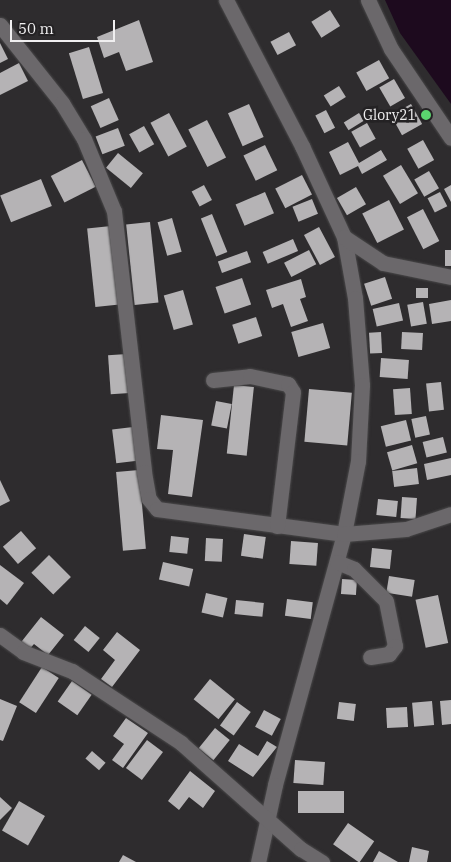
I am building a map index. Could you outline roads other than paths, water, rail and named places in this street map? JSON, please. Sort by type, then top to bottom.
[{"type":"street","points":[[226,0],[302,146],[344,237],[354,298],[362,385],[358,461],[344,534],[258,862]]},
{"type":"street","points":[[368,0],[391,49],[451,138]]},
{"type":"street","points":[[0,25],[62,103],[84,139],[114,212],[149,500],[157,509],[167,512],[344,534],[406,529],[451,514]]},
{"type":"street","points":[[344,237],[383,263],[451,277]]},
{"type":"street","points":[[213,380],[250,376],[288,384],[293,392],[278,526]]},
{"type":"street","points":[[337,562],[354,569],[386,601],[395,646],[389,654],[370,657]]},
{"type":"street","points":[[0,635],[23,652],[72,671],[181,743],[301,849],[322,862]]},
{"type":"place","name":"Glory21","points":[[426,115]]}]
